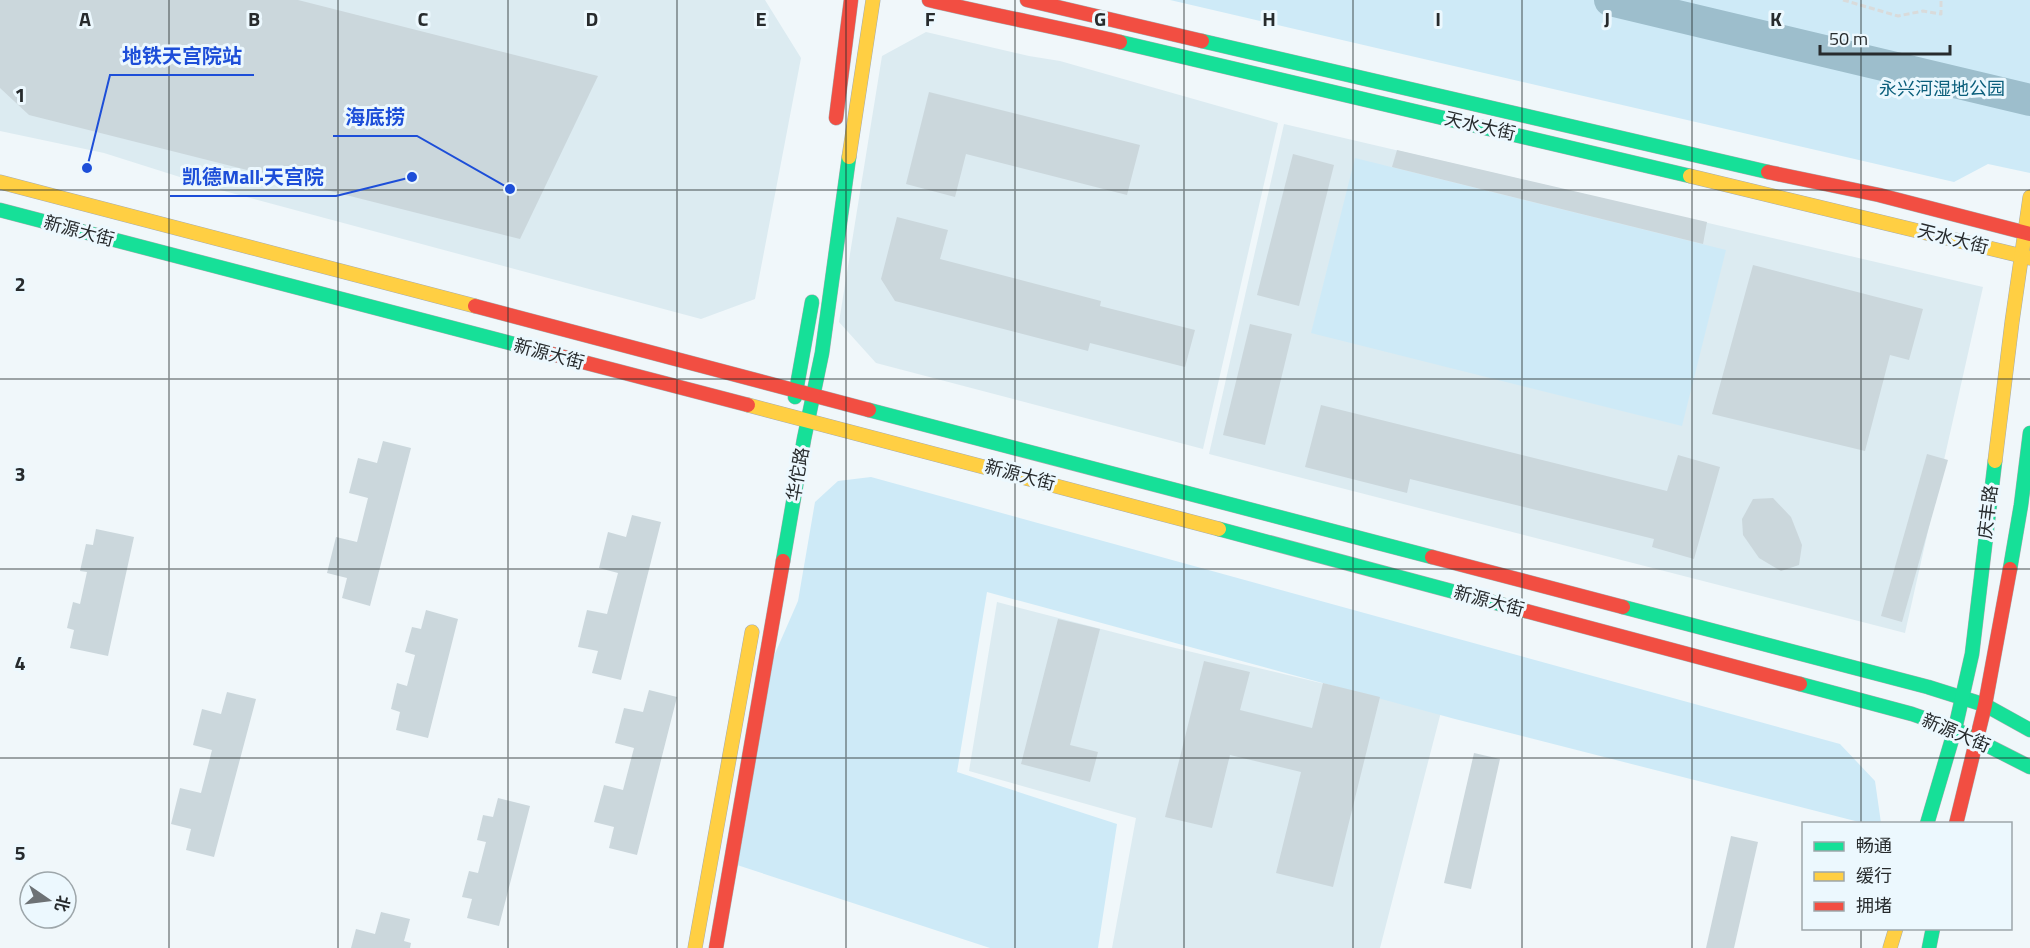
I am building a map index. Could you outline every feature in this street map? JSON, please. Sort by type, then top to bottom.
[{"type":"main road","points":[[835,128],[851,0]]},
{"type":"main road","name":"华佗路","points":[[716,948],[808,420],[822,354],[853,124],[873,0]]},
{"type":"main road","name":"天水大街","points":[[929,0],[1000,17],[1065,29],[2026,257]]},
{"type":"main road","name":"天水大街","points":[[1027,0],[1765,171],[1879,195],[2027,233]]},
{"type":"main road","name":"新源大街","points":[[0,182],[1905,681],[1985,705],[2030,730]]},
{"type":"main road","name":"庆丰路","points":[[1928,822],[1955,729],[1972,654],[2026,257],[2030,197]]},
{"type":"main road","name":"新源大街","points":[[0,210],[789,421],[808,420],[1912,714],[1955,729],[2030,767]]},
{"type":"main road","points":[[789,421],[814,290]]},
{"type":"main road","name":"庆丰路","points":[[1956,822],[1985,705],[2021,505],[2030,433]]},
{"type":"main road","points":[[695,948],[753,624]]},
{"type":"main road","points":[[1890,948],[1895,930]]},
{"type":"main road","points":[[1929,948],[1933,930]]},
{"type":"path","points":[[1843,0],[1898,16],[1923,10],[1941,14],[1941,0]]},
{"type":"shaded area","points":[[0,0],[765,0],[801,58],[755,299],[701,319],[224,191],[104,153],[0,131]]},
{"type":"shaded area","points":[[926,32],[1060,61],[1278,123],[1203,449],[876,363],[839,322],[882,56]]},
{"type":"shaded area","points":[[1284,124],[1983,287],[1905,633],[1209,454]]},
{"type":"shaded area","points":[[997,602],[1167,646],[1441,712],[1380,948],[1112,948],[1136,818],[969,771]]},
{"type":"green space","name":"永兴河湿地公园","points":[[1170,0],[2030,0],[2030,173],[1988,164],[1954,182]]},
{"type":"green space","points":[[1355,158],[1726,250],[1682,426],[1311,333]]},
{"type":"green space","points":[[871,477],[1840,744],[1875,781],[1881,822],[1859,822],[1455,719],[987,592],[957,772],[1117,824],[1098,948],[990,948],[734,864],[763,681],[798,601],[815,502],[838,481]]},
{"type":"building","points":[[0,0],[298,0],[598,76],[520,239],[29,115],[0,88]]},
{"type":"building","points":[[929,92],[1140,145],[1127,195],[966,154],[955,197],[906,184]]},
{"type":"building","points":[[1397,150],[1707,222],[1703,244],[1392,167]]},
{"type":"building","points":[[1293,154],[1334,165],[1299,306],[1257,295]]},
{"type":"building","points":[[897,217],[948,230],[940,259],[1101,301],[1100,306],[1195,330],[1185,367],[1090,343],[1088,351],[895,301],[881,279]]},
{"type":"building","points":[[1753,265],[1923,309],[1909,360],[1890,355],[1865,451],[1712,414]]},
{"type":"building","points":[[1250,324],[1292,334],[1265,445],[1223,435]]},
{"type":"building","points":[[1321,405],[1667,491],[1678,455],[1720,467],[1694,559],[1652,547],[1654,539],[1410,479],[1407,493],[1305,467]]},
{"type":"building","points":[[383,441],[411,448],[370,606],[342,598],[347,578],[327,573],[336,537],[357,542],[368,498],[349,493],[358,458],[377,463]]},
{"type":"building","points":[[1927,454],[1948,460],[1902,622],[1881,616]]},
{"type":"building","points":[[1773,498],[1791,517],[1802,545],[1799,565],[1781,571],[1759,558],[1743,535],[1742,519],[1753,499]]},
{"type":"building","points":[[632,515],[661,522],[621,680],[592,673],[598,651],[578,647],[587,610],[607,614],[618,573],[599,568],[608,532],[626,537]]},
{"type":"building","points":[[96,529],[134,537],[108,656],[70,648],[74,630],[67,628],[73,602],[80,604],[87,572],[80,571],[86,544],[93,545]]},
{"type":"building","points":[[426,610],[458,619],[428,738],[396,730],[400,712],[391,709],[397,683],[407,686],[415,655],[405,652],[412,627],[421,629]]},
{"type":"building","points":[[1058,619],[1100,629],[1070,745],[1098,752],[1090,782],[1021,764]]},
{"type":"building","points":[[1204,661],[1250,672],[1240,710],[1312,728],[1323,683],[1380,697],[1333,887],[1276,873],[1301,772],[1230,755],[1212,828],[1165,817]]},
{"type":"building","points":[[649,690],[677,697],[637,855],[609,848],[614,827],[594,822],[604,785],[623,790],[634,748],[615,743],[624,708],[643,712]]},
{"type":"building","points":[[227,692],[256,699],[214,857],[186,850],[191,829],[171,824],[180,788],[201,793],[212,750],[193,745],[202,709],[221,714]]},
{"type":"building","points":[[1474,753],[1500,759],[1471,889],[1444,883]]},
{"type":"building","points":[[498,798],[530,806],[499,926],[467,918],[472,899],[462,897],[469,871],[478,873],[486,842],[477,840],[483,815],[493,817]]},
{"type":"building","points":[[1731,836],[1758,842],[1734,948],[1706,948]]},
{"type":"building","points":[[381,912],[410,919],[404,941],[411,943],[410,948],[351,948],[356,929],[375,934]]},
{"type":"waterway","points":[[1610,0],[2030,100]]},
{"type":"traffic: fast","points":[[1202,41],[1768,172]]},
{"type":"traffic: fast","points":[[1120,42],[1690,176]]},
{"type":"traffic: fast","points":[[783,561],[804,439],[822,353],[849,157]]},
{"type":"traffic: fast","points":[[0,210],[533,349]]},
{"type":"traffic: fast","points":[[795,397],[812,302]]},
{"type":"traffic: fast","points":[[869,410],[1432,557]]},
{"type":"traffic: fast","points":[[2010,569],[2030,433]]},
{"type":"traffic: fast","points":[[1928,822],[1955,729],[1972,654],[1995,461]]},
{"type":"traffic: fast","points":[[1219,529],[1526,611]]},
{"type":"traffic: fast","points":[[1623,607],[1928,687],[1985,705],[2030,730]]},
{"type":"traffic: fast","points":[[1800,684],[1912,714],[1955,729],[2030,767]]},
{"type":"traffic: fast","points":[[1929,948],[1933,930]]},
{"type":"traffic: slow","points":[[849,157],[873,0]]},
{"type":"traffic: slow","points":[[1690,176],[2030,258]]},
{"type":"traffic: slow","points":[[0,182],[475,306]]},
{"type":"traffic: slow","points":[[1995,461],[2030,197]]},
{"type":"traffic: slow","points":[[748,405],[1219,529]]},
{"type":"traffic: slow","points":[[695,948],[752,632]]},
{"type":"traffic: slow","points":[[1890,948],[1895,930]]},
{"type":"traffic: jam","points":[[836,118],[851,0]]},
{"type":"traffic: jam","points":[[929,0],[1120,42]]},
{"type":"traffic: jam","points":[[1027,0],[1202,41]]},
{"type":"traffic: jam","points":[[1768,172],[1879,195],[2030,234]]},
{"type":"traffic: jam","points":[[475,306],[869,410]]},
{"type":"traffic: jam","points":[[533,349],[748,405]]},
{"type":"traffic: jam","points":[[1432,557],[1623,607]]},
{"type":"traffic: jam","points":[[716,948],[783,561]]},
{"type":"traffic: jam","points":[[1956,822],[1985,705],[2010,569]]},
{"type":"traffic: jam","points":[[1526,611],[1800,684]]},
{"type":"place","name":"地铁天宫院站","points":[[87,168]]},
{"type":"place","name":"凯德Mall·天宫院","points":[[412,177]]},
{"type":"place","name":"海底捞","points":[[510,189]]}]
